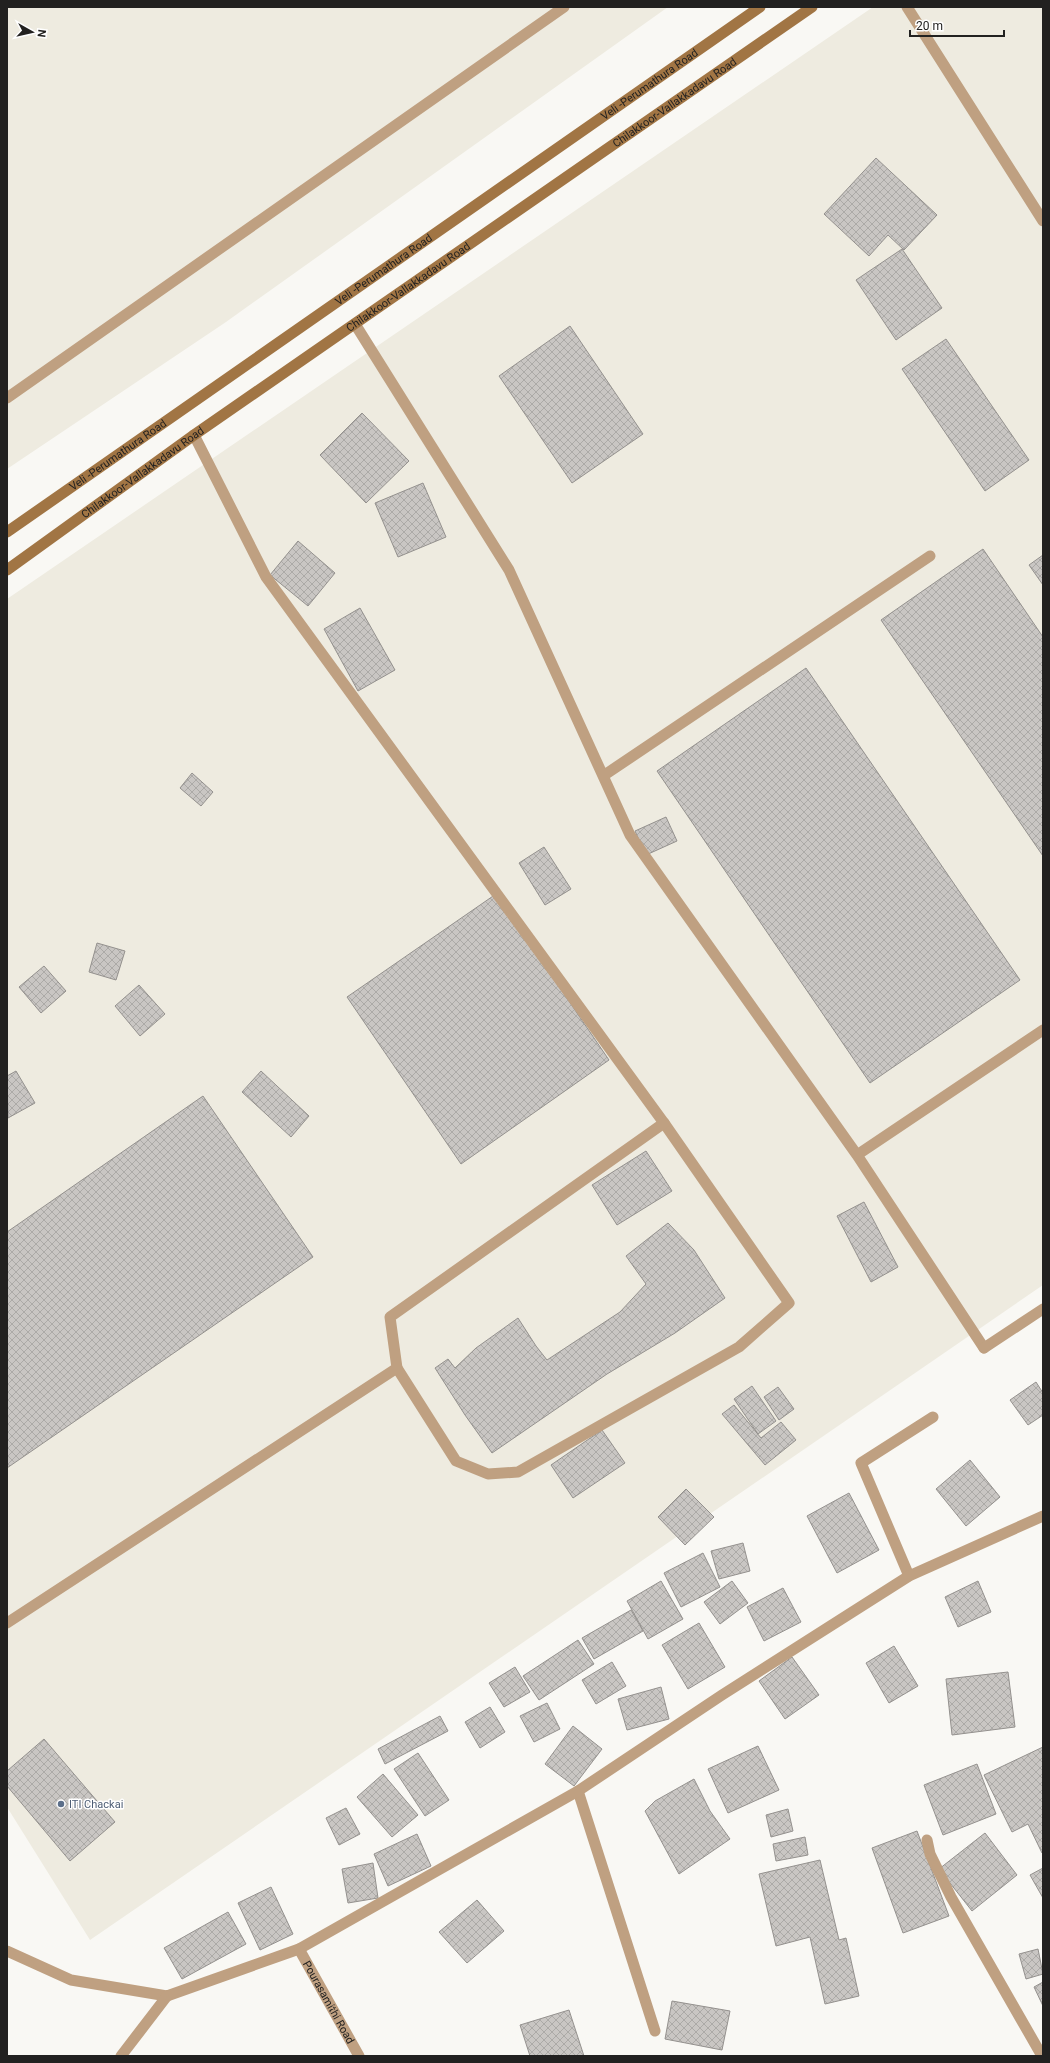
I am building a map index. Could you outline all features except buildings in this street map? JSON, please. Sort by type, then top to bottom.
[{"type":"main road","name":"Veli -Perumathura Road","points":[[7,532],[760,7]]},
{"type":"main road","name":"Chilakkoor-Vallakkadavu Road","points":[[7,570],[194,435],[812,7]]},
{"type":"street","points":[[7,398],[564,7]]},
{"type":"street","points":[[907,7],[1043,221]]},
{"type":"street","points":[[355,324],[509,570],[630,835],[857,1155],[984,1348],[1043,1309]]},
{"type":"street","points":[[194,435],[266,577],[664,1123],[789,1303],[740,1347],[518,1472],[488,1474],[456,1461],[397,1368],[390,1317],[664,1123]]},
{"type":"street","points":[[603,776],[930,556]]},
{"type":"street","points":[[857,1155],[1043,1030]]},
{"type":"street","points":[[7,1623],[397,1368]]},
{"type":"street","points":[[909,1576],[861,1464],[933,1417]]},
{"type":"street","points":[[7,1952],[71,1980],[167,1996],[299,1949],[578,1791],[722,1695],[909,1576],[1043,1516]]},
{"type":"street","points":[[578,1791],[654,2031]]},
{"type":"street","points":[[927,1840],[930,1854],[951,1897],[1042,2056]]},
{"type":"street","name":"Pourasamithi Road","points":[[299,1949],[359,2056]]},
{"type":"street","points":[[120,2056],[167,1996]]},
{"type":"shaded area","points":[[7,7],[668,7],[226,322],[7,469]]},
{"type":"shaded area","points":[[873,7],[1043,7],[1043,1285],[90,1940],[7,1807],[7,599]]},
{"type":"place","name":"ITI Chackai","points":[[61,1804]]}]
